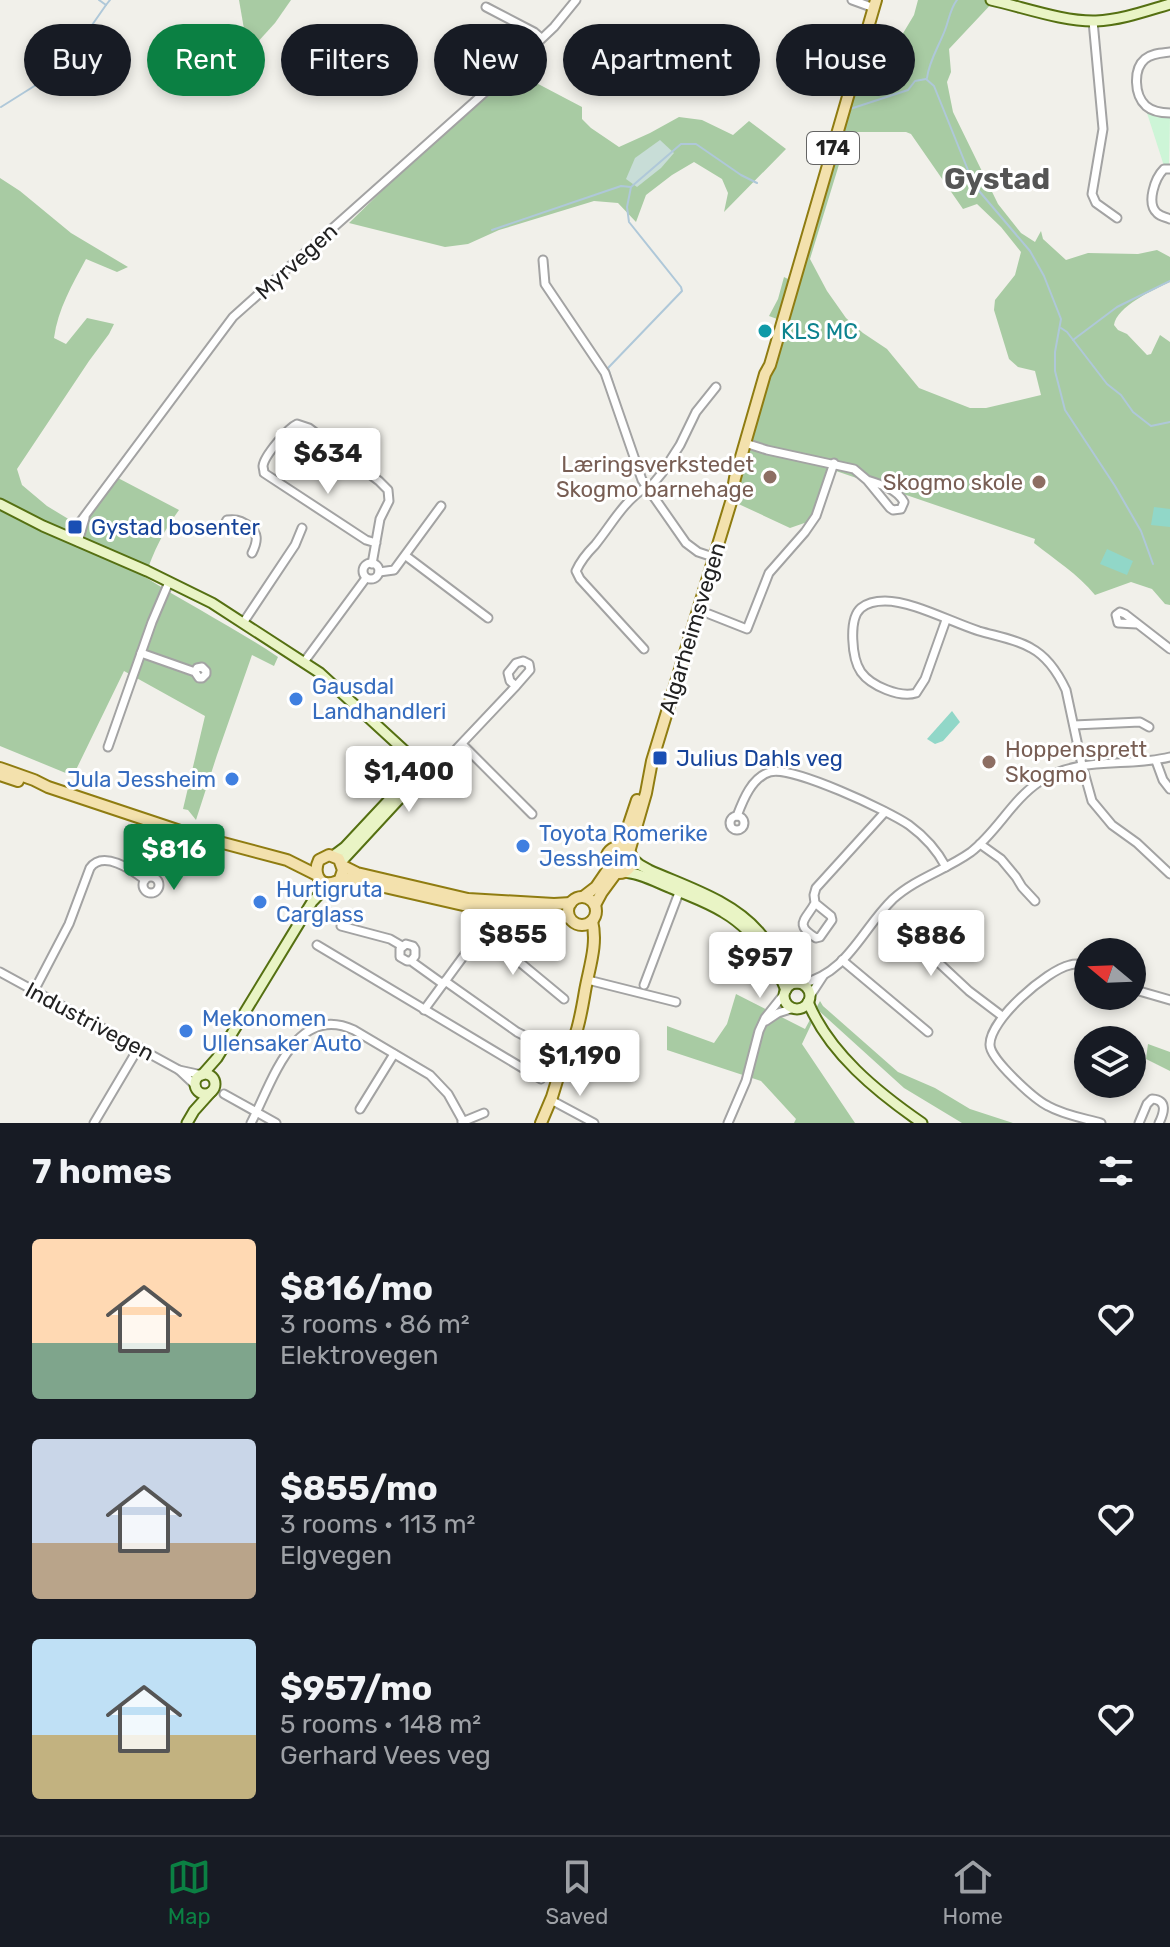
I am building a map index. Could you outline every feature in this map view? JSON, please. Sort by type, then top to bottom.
[{"type":"main road","name":"Algarheimsvegen","points":[[627,852],[713,557],[765,394],[770,365],[876,3]]},
{"type":"main road","points":[[0,768],[189,834],[287,860],[324,882],[355,880],[450,903],[549,911],[584,925],[592,921],[594,937],[588,980],[563,1064],[541,1123]]},
{"type":"main road","points":[[0,775],[48,787]]},
{"type":"main road","name":"174","points":[[339,861],[357,873],[468,899],[554,904],[571,903],[616,871],[631,866],[627,852],[613,849],[606,861],[616,871]]},
{"type":"main road","points":[[318,877],[316,867],[325,856],[339,861],[342,875],[335,881]]},
{"type":"main road","points":[[287,860],[319,860]]},
{"type":"main road","name":"174","points":[[592,921],[595,905],[616,871]]},
{"type":"main road","points":[[583,897],[595,905]]},
{"type":"main road","points":[[571,903],[568,910],[584,930],[592,950]]},
{"type":"street","name":"Myrvegen","points":[[547,33],[576,0]]},
{"type":"street","points":[[852,0],[876,3]]},
{"type":"street","points":[[991,0],[1093,24],[1170,4]]},
{"type":"street","points":[[486,7],[519,24]]},
{"type":"street","points":[[1093,24],[1103,129],[1092,194],[1096,203],[1117,218]]},
{"type":"street","points":[[1170,52],[1145,59],[1136,80],[1143,103],[1152,110],[1170,113]]},
{"type":"street","name":"Myrvegen","points":[[73,540],[86,516],[233,317],[480,96]]},
{"type":"street","points":[[1170,169],[1164,169],[1156,179],[1152,205],[1158,214],[1170,219]]},
{"type":"street","points":[[543,260],[545,284],[605,373],[635,464],[647,488],[686,543],[698,552],[713,557]]},
{"type":"street","points":[[644,649],[576,571],[627,501],[647,488],[673,457],[691,421],[716,387]]},
{"type":"street","points":[[372,564],[376,543],[380,519],[389,501],[388,490],[309,428],[293,425],[265,460],[264,473],[366,540],[376,543]]},
{"type":"street","points":[[748,444],[854,469],[890,508],[901,509],[904,502],[901,496],[867,480]]},
{"type":"street","points":[[709,614],[747,629],[769,573],[816,516],[834,463]]},
{"type":"street","points":[[0,504],[204,598],[327,678],[419,770],[429,775],[431,766],[446,760],[516,686]]},
{"type":"street","points":[[379,572],[392,572],[441,506]]},
{"type":"street","points":[[221,531],[227,520],[232,519],[249,526],[257,537],[252,553]]},
{"type":"street","points":[[243,623],[295,545],[302,528]]},
{"type":"street","points":[[406,556],[488,618]]},
{"type":"street","points":[[366,578],[363,574],[367,564],[378,567],[379,572]]},
{"type":"street","points":[[366,578],[374,578],[379,572]]},
{"type":"street","points":[[304,662],[366,578]]},
{"type":"street","points":[[108,747],[169,582]]},
{"type":"street","points":[[946,620],[925,679],[916,693],[902,694],[887,689],[860,671],[852,626],[857,613],[867,604],[883,601],[897,602],[1024,644],[1041,654],[1066,690],[1092,801],[1112,825],[1143,848],[1170,874]]},
{"type":"street","points":[[1137,624],[1170,649]]},
{"type":"street","points":[[141,653],[195,672]]},
{"type":"street","points":[[1074,725],[1140,722],[1149,727]]},
{"type":"street","points":[[462,744],[532,814]]},
{"type":"street","points":[[764,1022],[778,1013],[804,1007],[823,976],[842,960],[904,890],[980,844],[1038,782],[1082,765],[1156,761],[1170,757]]},
{"type":"street","points":[[1156,761],[1170,789]]},
{"type":"street","points":[[339,861],[414,783],[419,770]]},
{"type":"street","points":[[737,816],[757,779],[768,772],[790,772],[815,780],[908,824],[933,847],[946,867]]},
{"type":"street","points":[[815,903],[832,920],[816,938],[802,925],[815,903],[814,895],[822,879],[862,840],[885,812]]},
{"type":"street","points":[[980,844],[1001,859],[1035,901]]},
{"type":"street","points":[[627,852],[640,865],[725,913],[746,929],[780,976],[787,1002],[819,1026],[859,1072],[922,1123]]},
{"type":"street","points":[[34,991],[69,924],[94,862],[101,860],[120,865],[145,880]]},
{"type":"street","points":[[616,871],[637,874],[718,901],[751,924],[787,973],[806,987],[819,1026]]},
{"type":"street","points":[[312,902],[318,877]]},
{"type":"street","points":[[194,1111],[197,1080],[217,1058],[312,902],[335,881]]},
{"type":"street","points":[[644,985],[681,888]]},
{"type":"street","points":[[424,1010],[482,931],[488,908]]},
{"type":"street","points":[[880,915],[919,944],[969,991],[1002,1016]]},
{"type":"street","points":[[341,926],[395,941],[402,946],[410,944],[415,949],[411,961],[517,1032],[551,1049]]},
{"type":"street","points":[[482,931],[564,999]]},
{"type":"street","points":[[317,945],[541,1079]]},
{"type":"street","points":[[842,960],[928,1032]]},
{"type":"street","points":[[1074,964],[1053,972],[1002,1016],[994,1027],[989,1048],[1000,1064],[1037,1100],[1101,1123]]},
{"type":"street","name":"Industrivegen","points":[[0,972],[179,1070],[196,1087]]},
{"type":"street","points":[[728,1123],[746,1081],[764,1022],[791,985],[823,976]]},
{"type":"street","points":[[588,980],[676,1002]]},
{"type":"street","points":[[1146,993],[1170,1000]]},
{"type":"street","points":[[251,1123],[293,1045],[316,1026],[334,1024],[348,1027],[437,1081],[454,1102],[462,1122],[484,1113]]},
{"type":"street","points":[[94,1123],[139,1047]]},
{"type":"street","points":[[360,1109],[394,1054]]},
{"type":"street","points":[[187,1123],[215,1087],[217,1058]]},
{"type":"street","name":"Industrivegen","points":[[179,1070],[202,1075]]},
{"type":"street","points":[[202,1075],[209,1075],[214,1080]]},
{"type":"street","points":[[196,1087],[203,1093],[211,1092]]},
{"type":"street","points":[[224,1094],[276,1123]]},
{"type":"street","points":[[1139,1123],[1147,1104],[1152,1099],[1158,1099],[1164,1108],[1159,1123]]},
{"type":"street","points":[[551,1100],[594,1123]]},
{"type":"green space","points":[[239,0],[291,0],[265,34],[265,24],[243,24]]},
{"type":"green space","points":[[918,0],[995,0],[949,49],[951,72],[947,82],[953,112],[998,204],[1021,233],[1035,242],[1041,231],[1043,239],[1066,260],[1088,253],[1138,254],[1157,250],[1170,257],[1170,282],[1129,305],[1114,325],[1147,355],[1151,354],[1160,335],[1170,342],[1170,605],[1165,604],[1152,589],[1131,582],[1095,595],[1034,543],[1035,539],[836,471],[816,519],[790,528],[730,500],[743,439],[777,319],[769,316],[784,277],[792,281],[848,96],[915,96],[915,24],[909,24]],"holes":[[[849,132],[911,134],[963,209],[977,204],[1021,252],[1015,275],[995,300],[994,310],[1009,359],[1018,367],[1035,371],[1041,395],[986,408],[970,408],[919,388],[887,349],[846,318],[810,259]]]},
{"type":"green space","points":[[547,89],[582,107],[582,119],[619,147],[679,117],[702,120],[733,135],[749,121],[786,149],[724,212],[728,193],[722,179],[694,162],[646,195],[636,222],[618,203],[594,201],[499,230],[468,244],[445,247],[349,223],[483,96],[547,96]]},
{"type":"green space","points":[[1147,113],[1170,116],[1169,166],[1164,166]]},
{"type":"green space","points":[[0,178],[71,233],[128,267],[117,272],[86,259],[71,288],[54,338],[66,344],[87,318],[114,324],[17,469],[22,485],[47,506],[75,523],[97,504],[118,478],[179,510],[159,542],[145,577],[278,657],[274,666],[252,655],[196,820],[188,810],[183,809],[205,716],[124,671],[73,776],[0,746]]},
{"type":"green space","points":[[736,994],[805,1029],[820,1001],[898,1072],[935,1088],[970,1109],[1013,1123],[962,1123],[904,1088],[818,1010],[802,1044],[855,1123],[794,1123],[796,1119],[761,1081],[667,1050],[667,1026],[714,1043],[727,1024]]},
{"type":"green space","points":[[1148,1044],[1170,1052],[1170,1071],[1146,1059]]},
{"type":"shaded area","points":[[660,140],[674,153],[637,187],[626,179],[635,158]]},
{"type":"shaded area","points":[[1154,507],[1170,509],[1170,527],[1151,525]]},
{"type":"shaded area","points":[[1107,549],[1133,561],[1127,575],[1100,564]]},
{"type":"shaded area","points":[[952,711],[960,722],[943,741],[935,744],[927,739]]},
{"type":"waterway","points":[[99,0],[106,5],[110,0]]},
{"type":"waterway","points":[[927,78],[957,0]]},
{"type":"waterway","points":[[1,107],[55,73],[106,5]]},
{"type":"waterway","points":[[926,79],[934,86],[974,185],[1030,251],[1044,276],[1061,319],[1055,371],[1065,410],[1141,531],[1153,564]]},
{"type":"waterway","points":[[850,109],[908,90],[915,81],[926,79]]},
{"type":"waterway","points":[[627,426],[608,368],[682,291],[629,222],[627,207],[631,187],[681,144],[696,144],[757,183]]},
{"type":"waterway","points":[[492,230],[621,186],[631,187]]},
{"type":"waterway","points":[[1073,340],[1117,307],[1170,281]]},
{"type":"waterway","points":[[1061,328],[1133,412],[1151,426],[1170,422]]},
{"type":"place","name":"KLS MC","points":[[765,331]]},
{"type":"place","name":"Læringsverkstedet Skogmo barnehage","points":[[770,477]]},
{"type":"place","name":"Skogmo skole","points":[[1039,482]]},
{"type":"place","name":"Gystad bosenter","points":[[75,527]]},
{"type":"place","name":"Gausdal Landhandleri","points":[[296,699]]},
{"type":"place","name":"Julius Dahls veg","points":[[660,758]]},
{"type":"place","name":"Hoppensprett Skogmo","points":[[989,762]]},
{"type":"place","name":"Jula Jessheim","points":[[232,779]]},
{"type":"place","name":"Toyota Romerike Jessheim","points":[[523,846]]},
{"type":"place","name":"Hurtigruta Carglass","points":[[260,902]]},
{"type":"place","name":"Mekonomen Ullensaker Auto","points":[[186,1031]]},
{"type":"district","name":"Gystad","points":[[997,179]]}]
